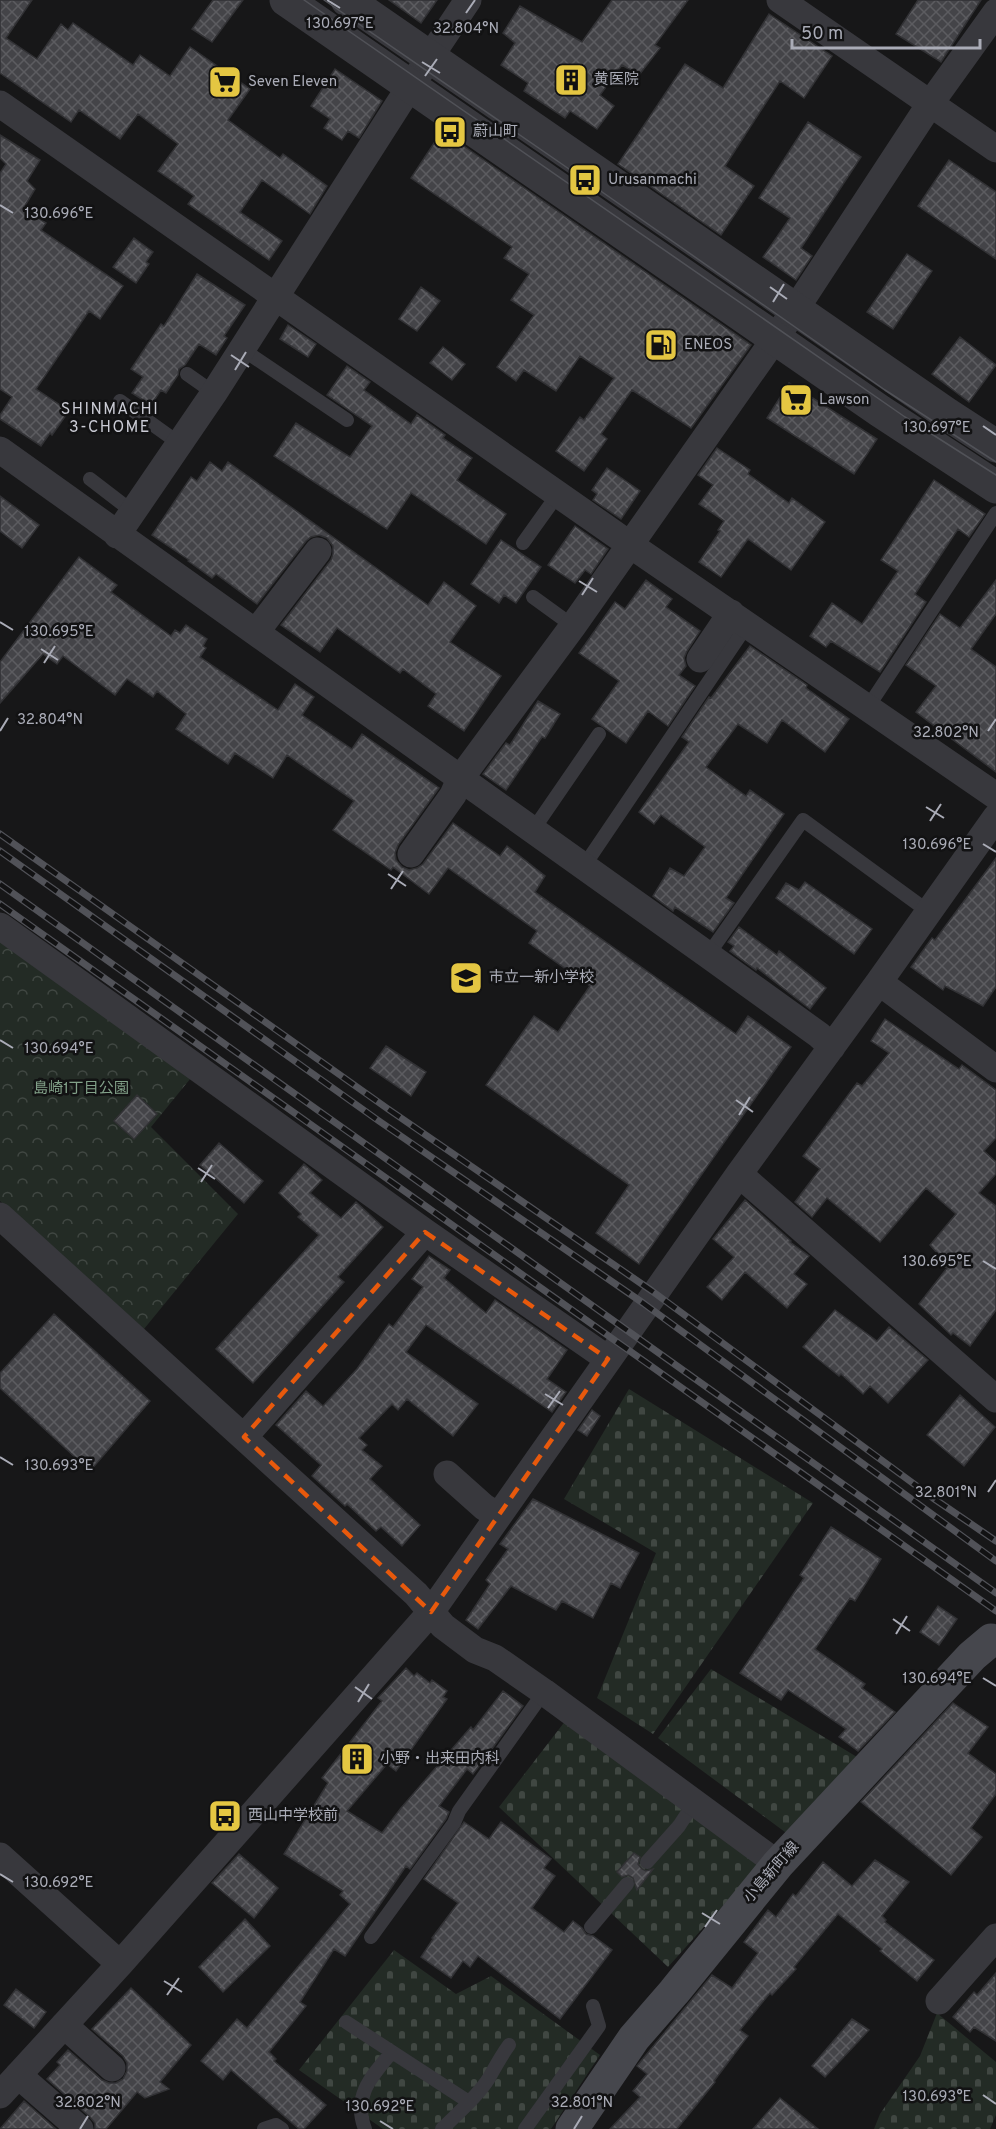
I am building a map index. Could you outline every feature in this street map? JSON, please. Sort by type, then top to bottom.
[{"type":"main road","name":"小島新町線","points":[[572,2129],[634,2038],[778,1864],[972,1656],[991,1640],[996,1641]]},
{"type":"street","points":[[286,0],[946,456],[996,487]]},
{"type":"street","points":[[347,0],[996,446]]},
{"type":"street","points":[[117,535],[277,297],[410,86],[468,0]]},
{"type":"street","points":[[780,0],[996,149]]},
{"type":"street","points":[[411,854],[453,795],[460,779],[573,626],[795,310],[930,104],[996,12]]},
{"type":"street","points":[[0,105],[629,544],[996,796]]},
{"type":"street","points":[[0,450],[708,955],[819,1035],[831,1047]]},
{"type":"street","points":[[256,632],[318,551]]},
{"type":"street","points":[[700,659],[739,619]]},
{"type":"street","points":[[0,2095],[120,1964],[430,1612],[739,1174],[996,817]]},
{"type":"street","points":[[0,926],[425,1232],[608,1359]]},
{"type":"street","points":[[879,982],[996,1069]]},
{"type":"street","points":[[739,1174],[996,1399]]},
{"type":"street","points":[[0,1216],[416,1594],[443,1626],[475,1650],[495,1658],[544,1692],[778,1864]]},
{"type":"street","points":[[244,1437],[425,1232]]},
{"type":"street","points":[[447,1473],[484,1507],[497,1515]]},
{"type":"street","points":[[0,1856],[120,1964]]},
{"type":"street","points":[[939,2001],[996,1937]]},
{"type":"street","points":[[64,2025],[112,2068]]},
{"type":"street","points":[[18,2075],[80,2129]]},
{"type":"lane","points":[[242,349],[347,420]]},
{"type":"lane","points":[[187,374],[214,393]]},
{"type":"lane","points":[[120,401],[180,444]]},
{"type":"lane","points":[[90,479],[133,512]]},
{"type":"lane","points":[[523,543],[558,494]]},
{"type":"lane","points":[[868,707],[996,513]]},
{"type":"lane","points":[[533,597],[573,626]]},
{"type":"lane","points":[[584,866],[739,619]]},
{"type":"lane","points":[[533,830],[599,734]]},
{"type":"lane","points":[[708,955],[803,820],[929,912]]},
{"type":"lane","points":[[371,1937],[454,1824],[459,1811],[544,1692]]},
{"type":"lane","points":[[647,1862],[679,1826],[694,1803]]},
{"type":"lane","points":[[591,1927],[627,1884]]},
{"type":"lane","points":[[525,2129],[599,2026],[593,2006]]},
{"type":"lane","points":[[346,2022],[469,2102]]},
{"type":"lane","points":[[442,2129],[488,2079],[509,2045]]},
{"type":"lane","points":[[365,2129],[361,2103],[365,2086],[392,2052]]},
{"type":"lane","points":[[264,2129],[276,2125],[282,2129]]},
{"type":"highlighted area","points":[[425,1232],[608,1359],[431,1612],[244,1437]]},
{"type":"green space","name":"島崎1丁目公園","points":[[0,931],[195,1073],[151,1127],[238,1214],[144,1329],[0,1201]]},
{"type":"green space","points":[[629,1389],[813,1503],[653,1734],[597,1698],[656,1553],[564,1499]]},
{"type":"green space","points":[[711,1669],[857,1757],[789,1835],[658,1738]]},
{"type":"green space","points":[[566,1720],[764,1860],[668,1967],[499,1807]]},
{"type":"green space","points":[[394,1950],[456,1994],[491,1976],[600,2055],[551,2129],[383,2129],[299,2070]]},
{"type":"green space","points":[[937,2013],[996,2062],[996,2115],[990,2129],[874,2129],[880,2114],[920,2056]]},
{"type":"building","points":[[0,0],[32,0],[6,38],[37,59],[61,24],[68,30],[73,23],[133,65],[140,55],[170,76],[190,47],[250,89],[228,120],[280,158],[283,154],[327,186],[310,214],[262,180],[240,212],[282,241],[269,260],[188,204],[194,196],[158,171],[178,144],[138,114],[120,139],[79,110],[71,122],[0,73]]},
{"type":"building","points":[[213,0],[243,0],[212,42],[192,29]]},
{"type":"building","points":[[389,0],[437,0],[421,23]]},
{"type":"building","points":[[612,0],[688,0],[655,45],[660,48],[639,75],[622,65],[600,95],[614,106],[597,129],[570,111],[565,118],[524,91],[528,83],[501,65],[515,43],[503,33],[520,6],[582,42]]},
{"type":"building","points":[[918,0],[981,0],[941,62],[896,34]]},
{"type":"building","points":[[769,14],[832,56],[804,98],[780,81],[725,166],[754,186],[721,235],[618,164],[685,64],[723,88]]},
{"type":"building","points":[[335,69],[382,101],[359,138],[348,131],[342,140],[324,128],[330,119],[311,106]]},
{"type":"building","points":[[808,122],[861,157],[801,248],[812,256],[796,280],[763,257],[790,218],[759,198]]},
{"type":"building","points":[[442,131],[751,345],[691,428],[632,390],[601,434],[607,439],[584,471],[556,451],[580,417],[584,420],[614,378],[580,356],[556,391],[524,370],[516,381],[497,367],[534,315],[511,300],[529,274],[504,258],[512,247],[411,178]]},
{"type":"building","points":[[0,135],[40,160],[27,181],[35,189],[23,209],[46,223],[41,230],[123,286],[100,319],[89,311],[36,389],[69,411],[41,446],[0,419],[0,415],[12,397],[0,389],[0,173],[6,164],[0,158]]},
{"type":"building","points":[[949,160],[996,192],[996,259],[918,206]]},
{"type":"building","points":[[134,238],[153,252],[146,262],[149,264],[136,283],[113,267]]},
{"type":"building","points":[[907,254],[932,271],[893,329],[867,312]]},
{"type":"building","points":[[197,274],[245,305],[224,336],[227,338],[216,355],[199,344],[185,365],[179,369],[178,375],[166,393],[161,390],[151,405],[132,393],[143,377],[131,369],[161,324],[164,326]]},
{"type":"building","points":[[421,287],[440,301],[417,331],[399,319]]},
{"type":"building","points":[[288,325],[316,344],[308,357],[280,339]]},
{"type":"building","points":[[960,337],[996,365],[969,402],[932,374]]},
{"type":"building","points":[[443,347],[465,364],[452,380],[430,363]]},
{"type":"building","points":[[347,366],[370,382],[364,390],[411,424],[417,415],[445,435],[443,438],[472,458],[457,480],[506,514],[486,544],[411,493],[387,529],[274,456],[296,423],[350,457],[372,426],[327,395]]},
{"type":"building","points":[[789,383],[877,439],[854,474],[767,418]]},
{"type":"building","points":[[717,448],[750,470],[748,474],[789,503],[792,498],[825,522],[791,570],[748,539],[721,577],[699,562],[724,521],[699,504],[713,485],[698,475]]},
{"type":"building","points":[[210,462],[222,471],[228,462],[428,605],[444,582],[476,606],[450,642],[501,676],[464,731],[428,706],[436,694],[403,669],[400,673],[337,628],[320,652],[281,625],[331,560],[333,546],[327,538],[319,535],[306,541],[257,604],[216,574],[212,578],[152,535],[191,477],[197,481]]},
{"type":"building","points":[[607,468],[640,491],[621,519],[593,500],[597,494],[592,490]]},
{"type":"building","points":[[934,480],[985,514],[969,537],[958,529],[915,594],[926,602],[880,672],[831,641],[826,647],[810,636],[832,603],[862,624],[898,571],[881,560]]},
{"type":"building","points":[[0,496],[39,525],[22,548],[0,531]]},
{"type":"building","points":[[575,526],[608,549],[591,574],[585,570],[575,583],[548,565]]},
{"type":"building","points":[[501,540],[541,567],[516,603],[504,595],[499,603],[471,584]]},
{"type":"building","points":[[79,557],[117,585],[111,592],[171,636],[175,630],[180,633],[186,625],[207,639],[203,646],[206,648],[200,657],[278,710],[295,684],[314,697],[302,715],[352,749],[362,734],[439,788],[398,845],[395,853],[396,860],[402,867],[409,870],[423,864],[453,823],[500,856],[507,846],[545,876],[535,892],[736,1034],[748,1016],[791,1047],[639,1264],[596,1233],[629,1185],[486,1085],[534,1016],[558,1032],[590,986],[529,943],[537,931],[448,868],[429,894],[393,867],[391,870],[333,830],[354,801],[287,755],[273,778],[235,753],[228,764],[176,729],[186,714],[157,691],[153,697],[127,679],[115,695],[63,656],[57,664],[43,654],[0,703],[0,662]]},
{"type":"building","points":[[646,580],[672,599],[666,607],[700,631],[687,651],[684,658],[686,666],[679,675],[695,686],[668,726],[648,711],[626,743],[592,719],[619,681],[579,653],[615,602],[625,609]]},
{"type":"building","points":[[996,580],[996,614],[971,649],[996,667],[996,772],[916,712],[936,686],[906,665],[940,614],[960,628]]},
{"type":"building","points":[[750,646],[807,685],[806,688],[849,719],[825,752],[782,720],[767,743],[738,724],[706,767],[746,796],[750,790],[784,814],[726,898],[734,903],[713,932],[675,907],[673,911],[653,896],[670,868],[684,876],[705,847],[661,815],[654,824],[639,812],[689,742],[682,737],[709,697],[711,698]]},
{"type":"building","points":[[538,701],[560,714],[506,790],[483,774],[506,743],[510,745]]},
{"type":"building","points":[[996,858],[996,987],[983,1006],[945,986],[943,990],[911,967],[932,938],[935,940]]},
{"type":"building","points":[[805,882],[872,929],[854,954],[776,898],[786,883],[799,890]]},
{"type":"building","points":[[739,927],[777,955],[779,951],[826,988],[810,1009],[757,968],[756,970],[730,951],[734,946],[728,942]]},
{"type":"building","points":[[885,1019],[959,1069],[962,1065],[996,1090],[996,1138],[984,1151],[996,1162],[996,1174],[979,1193],[996,1206],[996,1310],[970,1346],[953,1333],[951,1335],[919,1304],[947,1268],[934,1260],[938,1254],[930,1245],[956,1214],[926,1188],[880,1242],[827,1198],[812,1217],[795,1202],[820,1169],[803,1156],[857,1083],[862,1086],[889,1053],[871,1041]]},
{"type":"building","points":[[386,1046],[426,1072],[411,1096],[370,1068]]},
{"type":"building","points":[[137,1095],[157,1114],[134,1139],[114,1121]]},
{"type":"building","points":[[219,1143],[263,1181],[244,1203],[200,1165]]},
{"type":"building","points":[[304,1164],[322,1180],[310,1193],[341,1218],[356,1202],[383,1227],[338,1277],[344,1282],[253,1383],[216,1349],[319,1235],[298,1217],[301,1214],[279,1193]]},
{"type":"building","points":[[745,1200],[790,1242],[809,1256],[794,1274],[807,1284],[787,1308],[745,1272],[722,1300],[707,1287],[734,1257],[713,1239]]},
{"type":"building","points":[[429,1256],[450,1270],[444,1278],[486,1313],[495,1300],[567,1350],[547,1379],[566,1392],[552,1412],[426,1325],[406,1352],[478,1404],[453,1436],[407,1399],[398,1410],[392,1404],[359,1438],[367,1445],[362,1450],[382,1466],[370,1479],[420,1525],[402,1546],[381,1527],[376,1531],[312,1476],[321,1465],[276,1425],[306,1391],[323,1406],[357,1369],[389,1324],[393,1327],[423,1287],[412,1279]]},
{"type":"building","points":[[835,1310],[877,1341],[889,1327],[928,1360],[888,1403],[870,1386],[863,1394],[841,1374],[839,1376],[803,1347]]},
{"type":"building","points":[[54,1314],[150,1401],[90,1471],[0,1388],[0,1373]]},
{"type":"building","points":[[960,1395],[995,1427],[964,1466],[927,1435]]},
{"type":"building","points":[[592,1410],[600,1416],[587,1436],[578,1430]]},
{"type":"building","points":[[533,1499],[639,1553],[620,1588],[611,1583],[593,1618],[562,1601],[556,1610],[511,1586],[478,1629],[466,1620],[490,1584],[486,1580],[508,1549],[500,1544]]},
{"type":"building","points":[[831,1527],[881,1559],[855,1601],[850,1598],[815,1649],[865,1684],[862,1688],[895,1712],[858,1751],[839,1737],[846,1729],[788,1690],[781,1700],[740,1673],[804,1578],[800,1575]]},
{"type":"building","points":[[938,1606],[957,1619],[939,1645],[920,1632]]},
{"type":"building","points":[[406,1668],[414,1676],[417,1673],[430,1683],[432,1680],[447,1691],[443,1697],[447,1699],[396,1771],[387,1764],[347,1811],[382,1833],[471,1727],[473,1730],[503,1691],[523,1706],[473,1774],[467,1769],[439,1806],[449,1812],[446,1819],[410,1869],[406,1866],[345,1956],[334,1949],[300,2002],[306,2006],[269,2052],[276,2059],[274,2061],[326,2105],[304,2129],[299,2129],[231,2070],[223,2080],[201,2061],[237,2019],[247,2028],[350,1904],[340,1895],[343,1891],[284,1854],[328,1783],[322,1778],[382,1701],[378,1698]]},
{"type":"building","points":[[953,1703],[988,1727],[968,1753],[996,1774],[996,1794],[971,1828],[982,1837],[951,1875],[861,1802]]},
{"type":"building","points":[[464,1822],[489,1839],[501,1822],[551,1859],[544,1868],[555,1876],[532,1908],[564,1932],[573,1921],[586,1934],[593,1936],[612,1950],[560,2019],[478,1956],[470,1967],[463,1961],[451,1978],[421,1957],[458,1903],[424,1879]]},
{"type":"building","points":[[634,1853],[640,1857],[638,1864],[642,1869],[646,1871],[653,1869],[637,1890],[633,1878],[628,1875],[622,1877],[617,1872]]},
{"type":"building","points":[[239,1854],[278,1888],[254,1918],[212,1883]]},
{"type":"building","points":[[875,1860],[909,1882],[882,1916],[885,1922],[934,1960],[917,1981],[838,1914],[794,1967],[796,1969],[772,1995],[770,1993],[740,2030],[748,2036],[677,2129],[610,2129],[640,2097],[633,2091],[647,2074],[637,2066],[712,1975],[732,1988],[758,1953],[744,1942],[768,1910],[776,1917],[793,1894],[796,1896],[823,1862],[852,1886]]},
{"type":"building","points":[[245,1919],[270,1946],[223,1992],[199,1967]]},
{"type":"building","points":[[996,1973],[996,2041],[974,2027],[970,2032],[953,2017],[974,1992],[977,1995]]},
{"type":"building","points":[[131,1988],[191,2045],[160,2082],[169,2089],[145,2098],[137,2092],[106,2129],[95,2129],[95,2123],[90,2117],[47,2079],[60,2065],[57,2062],[68,2050],[102,2080],[116,2083],[123,2079],[127,2071],[127,2063],[123,2056],[92,2029]]},
{"type":"building","points":[[16,1989],[46,2012],[34,2028],[4,2005]]},
{"type":"building","points":[[852,2019],[869,2030],[825,2077],[812,2066]]},
{"type":"building","points":[[780,2098],[818,2129],[753,2129]]},
{"type":"building","points":[[24,2101],[56,2129],[0,2129]]},
{"type":"tram line","points":[[304,0],[905,417],[996,475]]},
{"type":"tram line","points":[[324,0],[885,390],[996,462]]},
{"type":"railway","points":[[0,834],[388,1109],[652,1291],[933,1498],[996,1541]]},
{"type":"railway","points":[[0,851],[379,1121],[643,1303],[996,1561]]},
{"type":"railway","points":[[0,884],[996,1593]]},
{"type":"railway","points":[[0,904],[996,1611]]},
{"type":"place","name":"黄医院","points":[[571,80]]},
{"type":"place","name":"Seven Eleven","points":[[225,82]]},
{"type":"place","name":"蔚山町","points":[[450,132]]},
{"type":"place","name":"Urusanmachi","points":[[585,180]]},
{"type":"place","name":"ENEOS","points":[[661,345]]},
{"type":"place","name":"Lawson","points":[[796,400]]},
{"type":"place","name":"市立一新小学校","points":[[466,978]]},
{"type":"place","name":"小野・出来田内科","points":[[357,1759]]},
{"type":"place","name":"西山中学校前","points":[[225,1816]]},
{"type":"district","name":"SHINMACHI 3-CHOME","points":[[110,419]]}]
